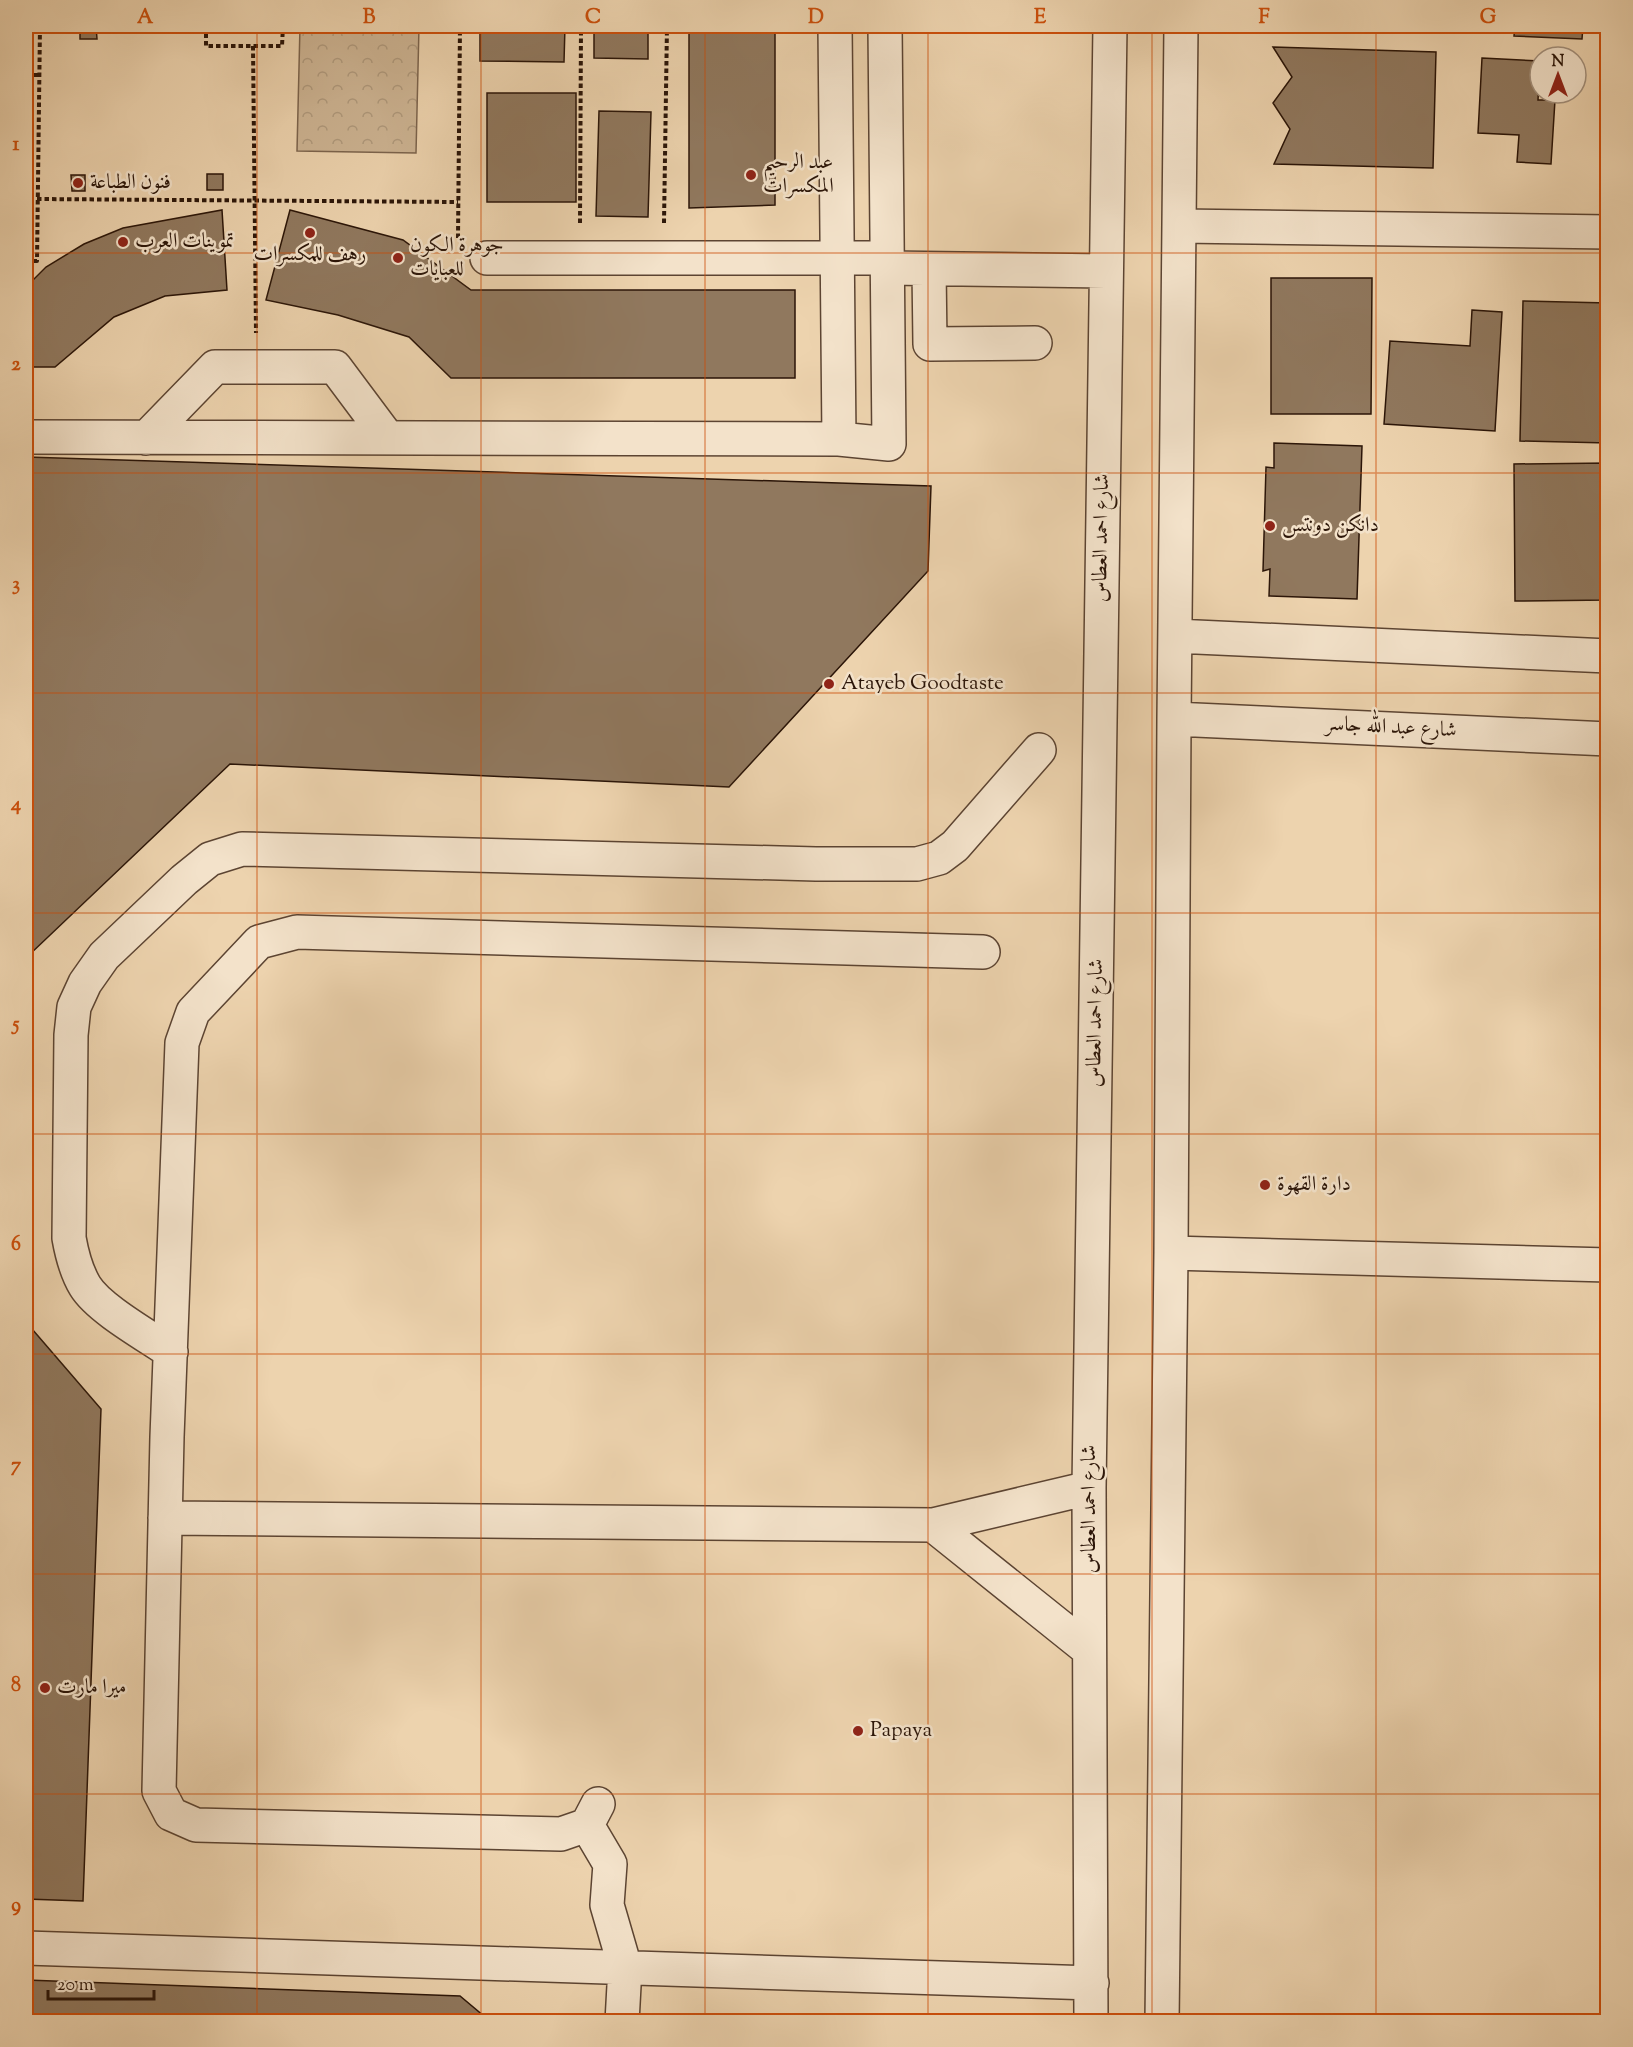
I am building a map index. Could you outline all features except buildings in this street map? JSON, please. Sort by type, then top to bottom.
[{"type":"street","points":[[835,26],[839,439]]},
{"type":"street","points":[[26,437],[839,439],[889,444],[885,26]]},
{"type":"street","name":"شارع احمد العطاس","points":[[1091,2022],[1089,1488],[1110,26]]},
{"type":"street","points":[[1162,2022],[1181,26]]},
{"type":"street","points":[[1180,226],[1608,232]]},
{"type":"street","points":[[487,258],[837,258],[929,269],[1106,271]]},
{"type":"street","points":[[929,269],[930,344],[1035,343]]},
{"type":"street","points":[[146,438],[215,367],[334,367],[388,438]]},
{"type":"street","points":[[1175,636],[1608,656]]},
{"type":"street","name":"شارع عبد الله جاسر","points":[[1173,719],[1608,738]]},
{"type":"street","points":[[171,1352],[108,1309],[86,1288],[73,1262],[69,1238],[71,1035],[74,1007],[85,983],[104,957],[184,880],[210,860],[242,849],[793,864],[917,864],[939,858],[955,846],[1039,750]]},
{"type":"street","points":[[622,2022],[624,1967],[607,1905],[610,1864],[593,1814],[561,1834],[196,1825],[171,1815],[159,1791],[165,1518],[182,1043],[193,1011],[259,942],[297,932],[983,952]]},
{"type":"street","points":[[1171,1253],[1608,1265]]},
{"type":"street","points":[[165,1518],[933,1525],[1089,1488]]},
{"type":"street","points":[[933,1525],[1089,1650]]},
{"type":"street","points":[[26,1948],[1092,1983]]},
{"type":"path","points":[[26,261],[37,261],[40,26]]},
{"type":"path","points":[[206,26],[206,46],[282,46],[283,26]]},
{"type":"path","points":[[460,26],[457,253],[487,258]]},
{"type":"path","points":[[580,258],[581,26]]},
{"type":"path","points":[[663,258],[668,26]]},
{"type":"path","points":[[253,46],[256,367]]},
{"type":"path","points":[[26,75],[39,75]]},
{"type":"path","points":[[37,198],[458,202]]},
{"type":"green space","points":[[300,26],[419,26],[416,153],[297,151]]},
{"type":"place","name":"عبد الرحيم المكسرات","points":[[751,175]]},
{"type":"place","name":"فنون الطباعة","points":[[78,183]]},
{"type":"place","name":"رهف للمكسرات","points":[[310,233]]},
{"type":"place","name":"تموينات العرب","points":[[123,242]]},
{"type":"place","name":"جوهرة الكون للعبايات","points":[[398,258]]},
{"type":"place","name":"دانكن دونتس","points":[[1270,526]]},
{"type":"place","name":"Atayeb Goodtaste","points":[[829,684]]},
{"type":"place","name":"دارة القهوة","points":[[1265,1185]]},
{"type":"place","name":"ميرا مارت","points":[[45,1688]]},
{"type":"place","name":"Papaya","points":[[858,1731]]}]
